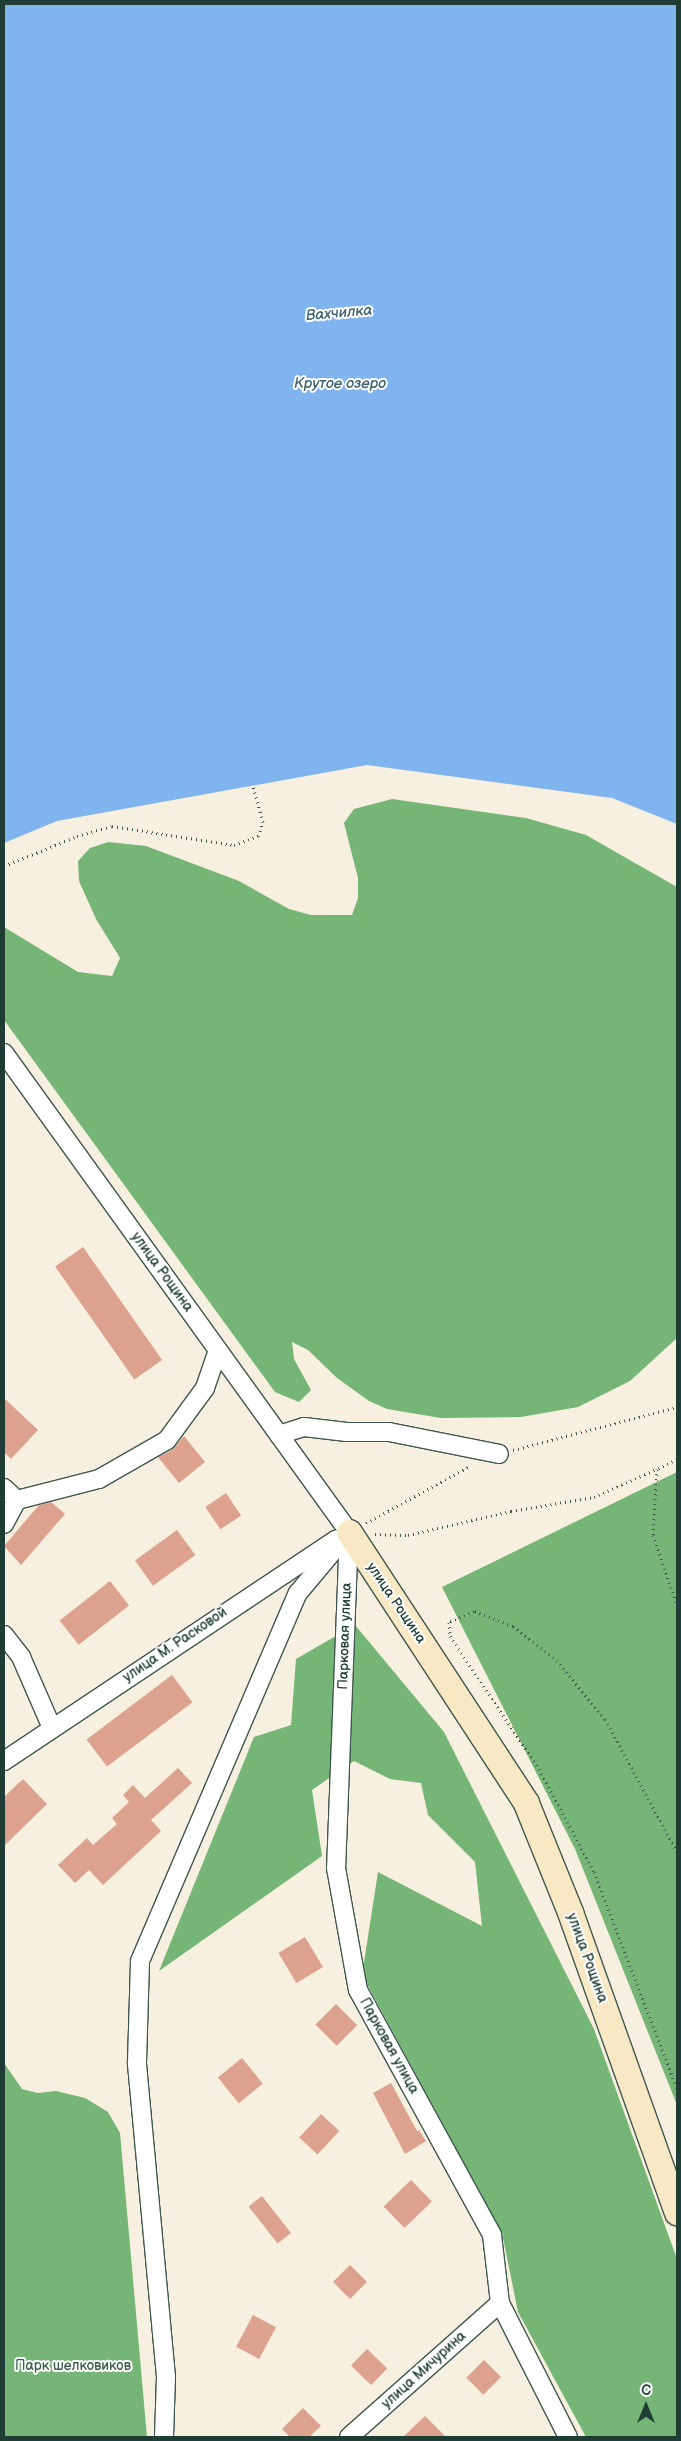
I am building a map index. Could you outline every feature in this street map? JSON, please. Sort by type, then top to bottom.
[{"type":"street","name":"улица Рощина","points":[[4,1053],[349,1532],[526,1803],[570,1912],[677,2212]]},
{"type":"street","points":[[4,1524],[17,1500],[99,1479],[167,1440],[205,1388],[218,1350]]},
{"type":"street","points":[[279,1435],[304,1427],[347,1432],[388,1432],[499,1454]]},
{"type":"street","points":[[4,1488],[17,1500]]},
{"type":"street","points":[[164,2437],[166,2377],[137,2062],[140,1961],[298,1593],[349,1532]]},
{"type":"street","name":"улица М. Расковой","points":[[4,1761],[270,1581],[349,1532]]},
{"type":"street","name":"Парковая улица","points":[[349,1532],[336,1868],[358,1990],[492,2235],[500,2302],[568,2437]]},
{"type":"street","points":[[270,1581],[288,1582],[298,1593]]},
{"type":"street","points":[[4,1635],[21,1657],[52,1728]]},
{"type":"street","name":"улица Мичурина","points":[[349,2437],[500,2302]]},
{"type":"path","points":[[4,866],[77,836],[112,826],[234,845],[258,836],[263,822],[253,786]]},
{"type":"path","points":[[349,1532],[408,1536],[511,1511],[594,1497],[677,1459]]},
{"type":"path","points":[[657,1469],[653,1536],[677,1605]]},
{"type":"path","points":[[677,1852],[605,1720],[557,1661],[513,1626],[474,1611],[449,1622],[450,1636],[539,1769],[594,1872],[677,2088]]},
{"type":"green space","points":[[392,799],[526,818],[586,835],[677,887],[677,1338],[630,1381],[578,1407],[521,1417],[441,1418],[387,1409],[369,1401],[337,1378],[308,1350],[292,1342],[294,1359],[311,1390],[299,1402],[275,1392],[4,1020],[4,927],[78,972],[112,976],[120,958],[96,919],[79,881],[78,861],[90,848],[108,842],[146,846],[239,881],[289,909],[311,915],[352,915],[358,898],[358,878],[344,823],[354,809]]},
{"type":"green space","points":[[677,1472],[677,2105],[575,1849],[442,1587]]},
{"type":"green space","points":[[355,1625],[444,1732],[594,2029],[677,2259],[677,2437],[586,2437],[518,2312],[502,2233],[362,1975],[378,1872],[482,1926],[475,1862],[428,1815],[421,1783],[390,1779],[354,1761],[312,1790],[322,1856],[159,1971],[254,1737],[291,1725],[296,1659]]},
{"type":"green space","name":"Парк шелковиков","points":[[4,2063],[22,2089],[38,2093],[56,2091],[85,2098],[108,2112],[120,2133],[147,2437],[4,2437]]},
{"type":"water","name":"Крутое озеро","points":[[4,4],[677,4],[677,824],[612,798],[367,765],[57,821],[4,843]]},
{"type":"building","points":[[83,1247],[162,1360],[134,1380],[55,1267]]},
{"type":"building","points":[[4,1398],[38,1430],[11,1459],[4,1452]]},
{"type":"building","points":[[184,1436],[205,1462],[179,1483],[158,1457],[173,1449]]},
{"type":"building","points":[[226,1493],[241,1515],[220,1529],[205,1507]]},
{"type":"building","points":[[51,1502],[65,1514],[21,1565],[4,1546],[39,1505]]},
{"type":"building","points":[[177,1530],[195,1555],[153,1586],[135,1561]]},
{"type":"building","points":[[110,1581],[129,1605],[79,1645],[60,1620]]},
{"type":"building","points":[[172,1675],[192,1702],[107,1767],[87,1739]]},
{"type":"building","points":[[178,1768],[192,1783],[151,1820],[161,1831],[103,1885],[89,1870],[75,1883],[58,1865],[87,1838],[93,1845],[117,1824],[112,1818],[129,1802],[123,1795],[133,1785],[145,1798]]},
{"type":"building","points":[[23,1779],[47,1804],[4,1846],[4,1797]]},
{"type":"building","points":[[305,1937],[323,1967],[296,1983],[278,1953]]},
{"type":"building","points":[[336,2004],[357,2025],[337,2046],[315,2025]]},
{"type":"building","points":[[242,2058],[263,2084],[239,2103],[218,2078]]},
{"type":"building","points":[[391,2083],[417,2131],[419,2130],[426,2141],[405,2154],[373,2093]]},
{"type":"building","points":[[321,2114],[339,2131],[317,2154],[299,2137]]},
{"type":"building","points":[[411,2180],[432,2202],[405,2228],[384,2206]]},
{"type":"building","points":[[262,2196],[291,2233],[278,2244],[249,2206]]},
{"type":"building","points":[[350,2265],[367,2282],[350,2299],[333,2282]]},
{"type":"building","points":[[253,2315],[276,2327],[259,2359],[236,2347]]},
{"type":"building","points":[[367,2349],[387,2368],[371,2385],[351,2366]]},
{"type":"building","points":[[484,2360],[501,2377],[483,2395],[466,2378]]},
{"type":"building","points":[[303,2408],[321,2426],[309,2437],[290,2437],[282,2429]]},
{"type":"building","points":[[425,2416],[446,2437],[403,2437]]},
{"type":"water label","name":"Вахчилка","points":[[339,313]]}]
